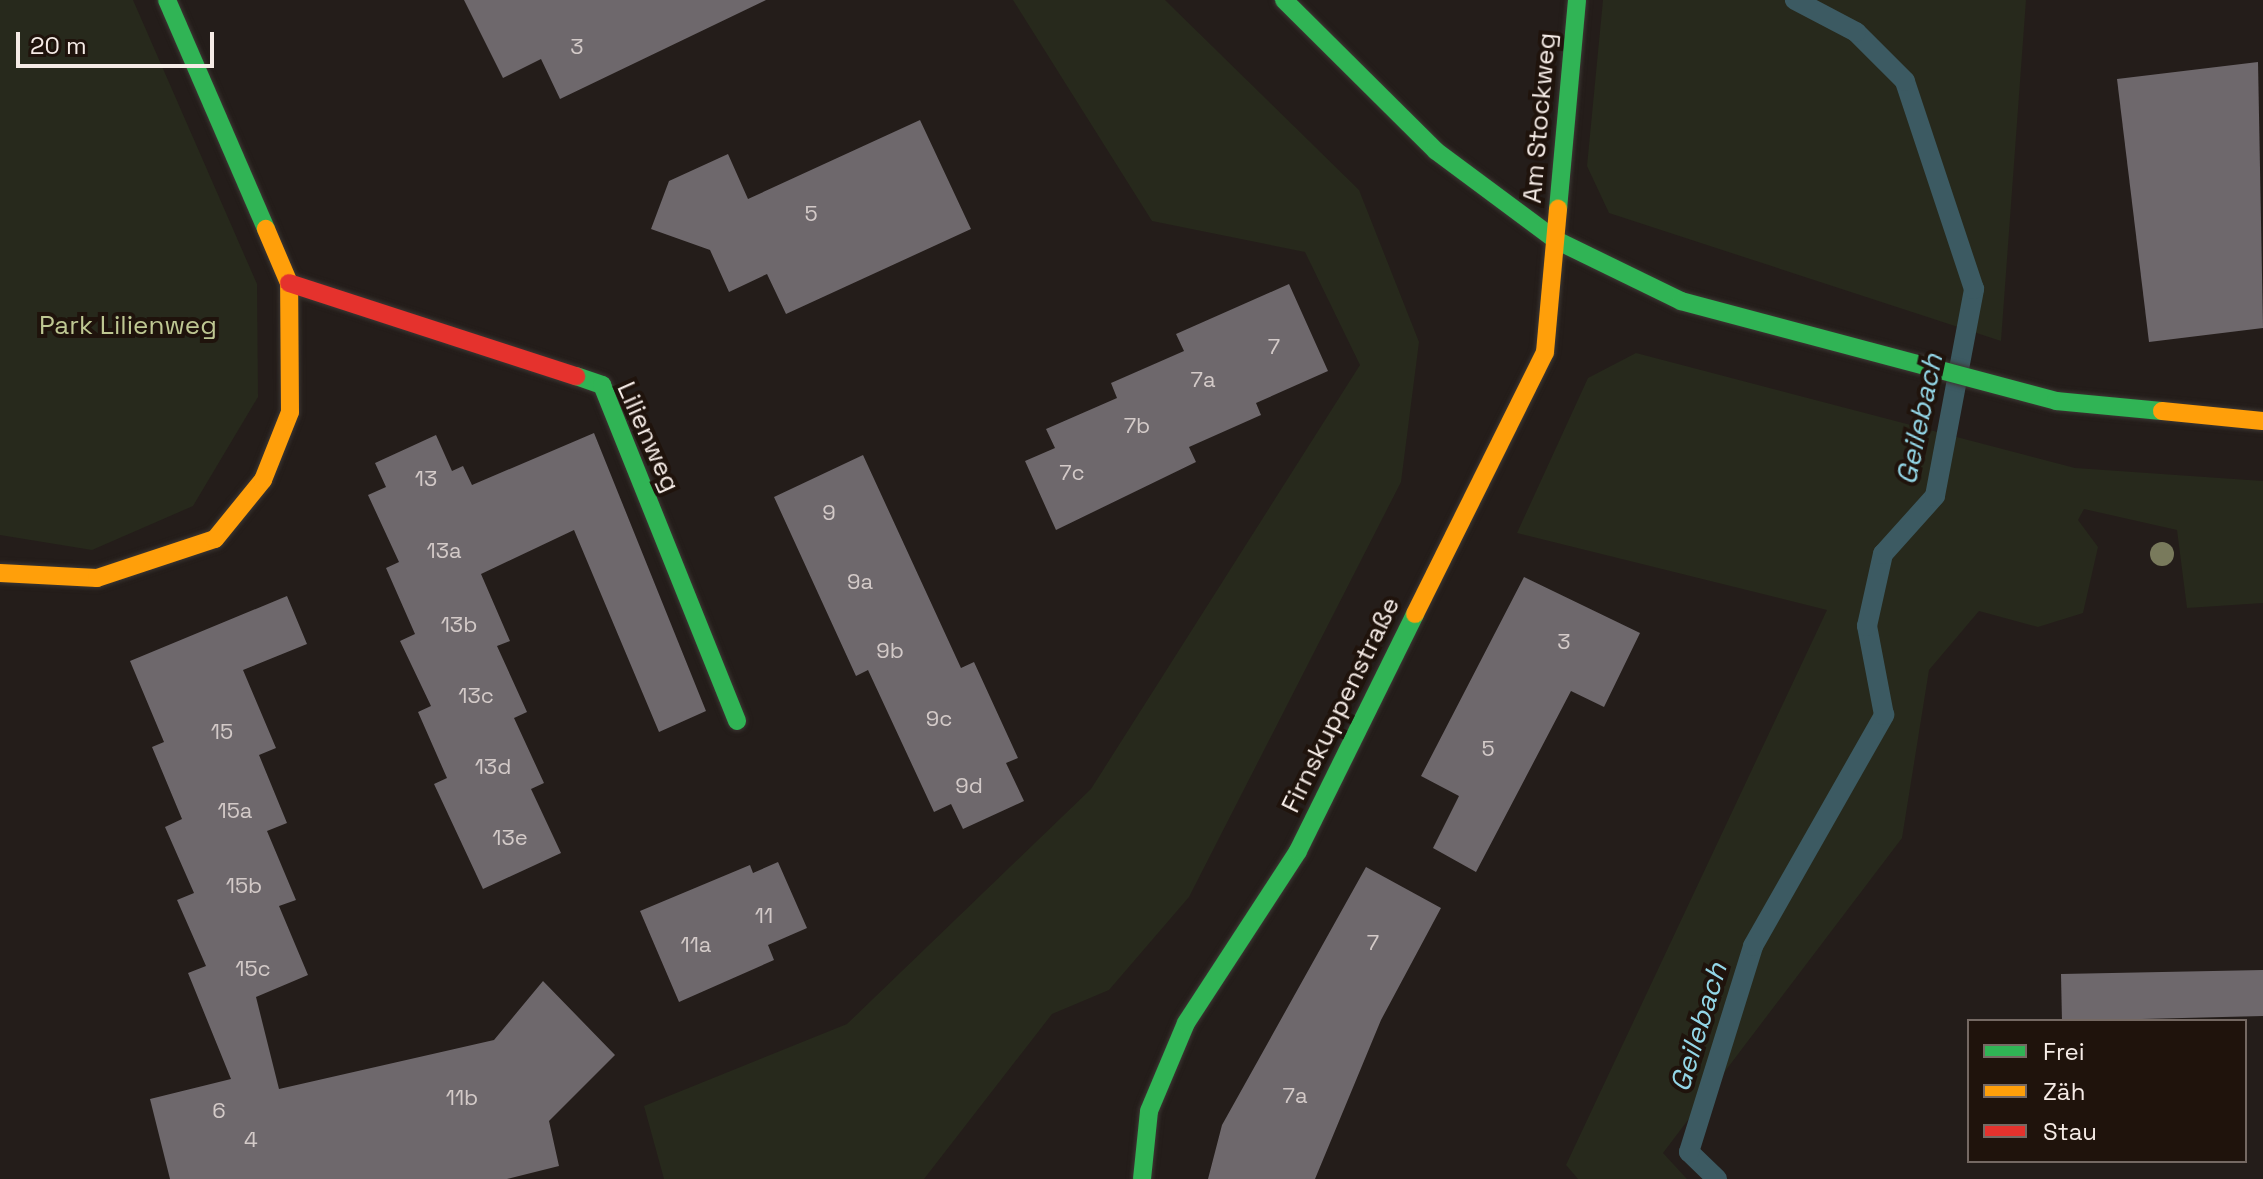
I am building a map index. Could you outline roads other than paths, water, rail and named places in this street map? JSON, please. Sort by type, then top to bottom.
[{"type":"street","points":[[0,573],[97,578],[215,539],[263,480],[290,412],[289,283],[167,0]]},
{"type":"street","points":[[1284,0],[1436,151],[1556,240],[1681,301],[2056,401],[2263,421]]},
{"type":"street","name":"Am Stockweg","points":[[1556,240],[1577,0]]},
{"type":"street","name":"Firnskuppenstraße","points":[[1142,1179],[1149,1111],[1186,1023],[1298,851],[1545,352],[1556,240]]},
{"type":"street","name":"Lilienweg","points":[[289,283],[602,385],[737,721]]},
{"type":"waterway","name":"Geilebach","points":[[1717,1179],[1689,1152],[1753,946],[1884,715],[1867,626],[1883,554],[1935,496],[1974,289],[1905,81],[1856,32],[1795,0]]},
{"type":"park label","name":"Park Lilienweg","points":[[128,326]]}]
